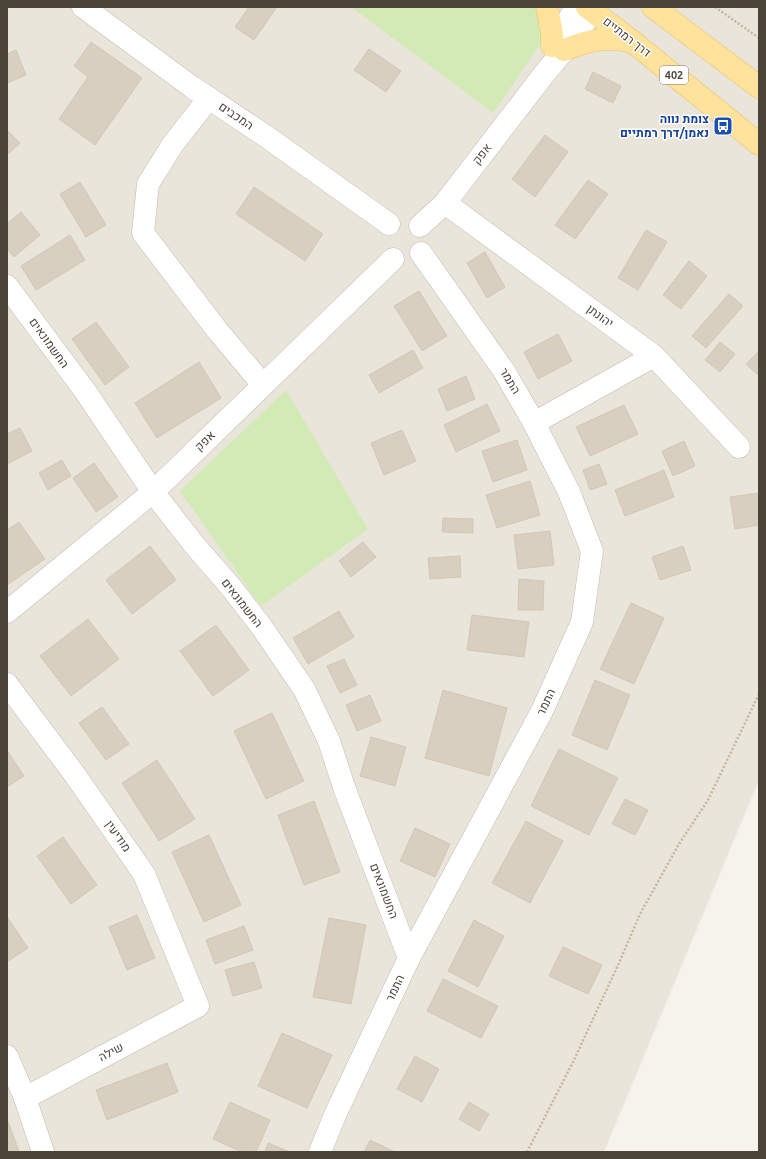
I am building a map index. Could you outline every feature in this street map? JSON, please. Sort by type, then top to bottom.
[{"type":"main road","points":[[547,7],[552,34],[558,48],[601,38],[614,38],[633,42]]},
{"type":"main road","points":[[653,7],[759,87]]},
{"type":"main road","name":"דרך רמתיים","points":[[589,8],[759,144]]},
{"type":"street","name":"המכבים","points":[[83,7],[209,98],[389,224]]},
{"type":"street","name":"אפק","points":[[420,226],[445,203],[541,78],[558,48],[589,8]]},
{"type":"street","points":[[209,98],[173,144],[148,184],[143,232],[217,330],[263,385]]},
{"type":"street","name":"יהונתן","points":[[445,203],[654,356],[739,447]]},
{"type":"street","points":[[409,219],[420,226],[424,233],[425,240],[421,253],[405,262],[393,259],[387,255],[382,242],[382,236],[389,224],[395,220],[409,219]]},
{"type":"street","name":"התמר","points":[[320,1152],[335,1115],[410,958],[542,711],[582,622],[592,551],[569,492],[534,423],[504,371],[421,253]]},
{"type":"street","name":"אפק","points":[[7,612],[153,492],[393,259]]},
{"type":"street","name":"החשמונאים","points":[[7,286],[84,391],[153,492],[196,547],[230,586],[256,620],[304,689],[329,740],[345,790],[410,958]]},
{"type":"street","points":[[534,423],[654,356]]},
{"type":"street","name":"מודיעין","points":[[7,684],[75,775],[144,874],[198,1006]]},
{"type":"street","name":"שילה","points":[[25,1098],[198,1006]]},
{"type":"street","points":[[7,1056],[25,1098],[43,1152]]},
{"type":"path","points":[[715,7],[759,38]]},
{"type":"path","points":[[527,1152],[573,1062],[640,914],[679,844],[708,800],[759,694]]},
{"type":"shaded area","points":[[7,7],[759,7],[759,780],[604,1152],[7,1152]]},
{"type":"green space","points":[[351,7],[543,7],[558,18],[493,113]]},
{"type":"green space","points":[[286,390],[368,529],[261,606],[180,491]]},
{"type":"building","points":[[249,7],[277,7],[254,40],[235,27]]},
{"type":"building","points":[[91,42],[142,78],[95,145],[59,119],[88,77],[74,66]]},
{"type":"building","points":[[369,49],[401,71],[386,92],[354,70]]},
{"type":"building","points":[[16,50],[26,75],[7,83],[7,54]]},
{"type":"building","points":[[593,72],[621,86],[613,103],[585,89]]},
{"type":"building","points":[[7,130],[20,143],[7,155]]},
{"type":"building","points":[[545,135],[568,152],[535,197],[512,179]]},
{"type":"building","points":[[588,180],[608,194],[575,239],[555,225]]},
{"type":"building","points":[[80,182],[106,225],[86,237],[60,194]]},
{"type":"building","points":[[254,187],[323,234],[305,261],[236,214]]},
{"type":"building","points":[[21,212],[40,235],[14,257],[7,249],[7,224]]},
{"type":"building","points":[[646,230],[667,242],[638,290],[618,278]]},
{"type":"building","points":[[70,235],[85,260],[36,290],[21,266]]},
{"type":"building","points":[[485,252],[505,287],[487,298],[467,263]]},
{"type":"building","points":[[689,261],[707,276],[681,309],[663,295]]},
{"type":"building","points":[[419,291],[447,336],[422,351],[394,306]]},
{"type":"building","points":[[729,294],[743,306],[706,348],[692,336]]},
{"type":"building","points":[[96,322],[129,367],[105,385],[72,339]]},
{"type":"building","points":[[558,334],[572,361],[538,379],[524,352]]},
{"type":"building","points":[[720,342],[735,354],[720,372],[705,360]]},
{"type":"building","points":[[413,350],[423,368],[379,393],[369,375]]},
{"type":"building","points":[[759,351],[759,376],[746,364]]},
{"type":"building","points":[[199,362],[221,398],[157,438],[135,403]]},
{"type":"building","points":[[466,376],[475,399],[447,411],[438,389]]},
{"type":"building","points":[[487,404],[500,431],[456,452],[444,425]]},
{"type":"building","points":[[624,405],[638,434],[590,456],[576,427]]},
{"type":"building","points":[[20,428],[32,451],[7,464],[7,434]]},
{"type":"building","points":[[402,430],[416,461],[384,475],[371,443]]},
{"type":"building","points":[[517,440],[527,470],[493,482],[482,451]]},
{"type":"building","points":[[684,441],[695,466],[673,476],[662,451]]},
{"type":"building","points":[[62,460],[71,476],[48,490],[39,473]]},
{"type":"building","points":[[94,463],[118,497],[96,512],[73,478]]},
{"type":"building","points":[[599,464],[607,484],[590,490],[583,470]]},
{"type":"building","points":[[664,470],[674,497],[625,516],[615,490]]},
{"type":"building","points":[[530,481],[540,515],[497,528],[486,495]]},
{"type":"building","points":[[759,493],[759,525],[735,529],[730,497]]},
{"type":"building","points":[[443,518],[473,519],[473,533],[442,532]]},
{"type":"building","points":[[19,522],[45,559],[7,585],[7,530]]},
{"type":"building","points":[[550,531],[554,565],[518,569],[514,535]]},
{"type":"building","points":[[363,542],[376,557],[351,577],[339,561]]},
{"type":"building","points":[[150,546],[176,580],[132,614],[106,580]]},
{"type":"building","points":[[683,546],[691,570],[660,580],[652,557]]},
{"type":"building","points":[[460,556],[461,577],[430,579],[428,558]]},
{"type":"building","points":[[519,579],[544,581],[543,610],[518,610]]},
{"type":"building","points":[[631,603],[664,618],[634,684],[600,669]]},
{"type":"building","points":[[339,611],[354,637],[308,664],[293,638]]},
{"type":"building","points":[[472,615],[529,622],[524,657],[467,650]]},
{"type":"building","points":[[88,619],[119,659],[71,696],[40,656]]},
{"type":"building","points":[[216,625],[249,670],[213,696],[180,651]]},
{"type":"building","points":[[344,659],[357,685],[340,693],[327,666]]},
{"type":"building","points":[[595,680],[630,695],[607,750],[572,735]]},
{"type":"building","points":[[443,690],[507,708],[489,776],[425,758]]},
{"type":"building","points":[[370,695],[381,721],[357,731],[346,705]]},
{"type":"building","points":[[102,707],[129,744],[106,760],[79,723]]},
{"type":"building","points":[[272,713],[304,781],[266,799],[234,731]]},
{"type":"building","points":[[371,737],[406,747],[395,786],[360,776]]},
{"type":"building","points":[[559,749],[618,778],[589,835],[531,806]]},
{"type":"building","points":[[7,750],[24,776],[7,787]]},
{"type":"building","points":[[157,760],[195,819],[159,841],[122,783]]},
{"type":"building","points":[[625,799],[648,810],[635,835],[612,824]]},
{"type":"building","points":[[314,801],[340,872],[304,885],[278,815]]},
{"type":"building","points":[[526,821],[563,841],[530,903],[492,883]]},
{"type":"building","points":[[415,828],[450,844],[435,877],[400,861]]},
{"type":"building","points":[[209,835],[241,905],[204,922],[172,852]]},
{"type":"building","points":[[63,837],[97,885],[71,904],[37,856]]},
{"type":"building","points":[[137,915],[155,958],[127,970],[109,927]]},
{"type":"building","points":[[7,917],[28,948],[7,962]]},
{"type":"building","points":[[329,918],[366,925],[351,1004],[313,997]]},
{"type":"building","points":[[474,920],[504,936],[478,987],[448,971]]},
{"type":"building","points":[[244,926],[253,950],[215,964],[206,940]]},
{"type":"building","points":[[563,947],[602,965],[588,994],[549,976]]},
{"type":"building","points":[[254,962],[262,988],[233,996],[225,970]]},
{"type":"building","points":[[443,979],[498,1006],[481,1038],[427,1011]]},
{"type":"building","points":[[282,1033],[332,1055],[307,1108],[258,1086]]},
{"type":"building","points":[[415,1056],[439,1069],[422,1102],[397,1089]]},
{"type":"building","points":[[167,1063],[178,1092],[107,1120],[96,1090]]},
{"type":"building","points":[[230,1102],[270,1120],[256,1152],[242,1152],[213,1139]]},
{"type":"building","points":[[469,1102],[489,1114],[479,1131],[459,1119]]},
{"type":"building","points":[[7,1119],[19,1151],[16,1152],[7,1152]]},
{"type":"building","points":[[370,1140],[395,1152],[364,1152]]},
{"type":"building","points":[[268,1143],[290,1152],[265,1152]]},
{"type":"place","name":"צומת נווה נאמן/דרך רמתיים","points":[[723,126]]}]
